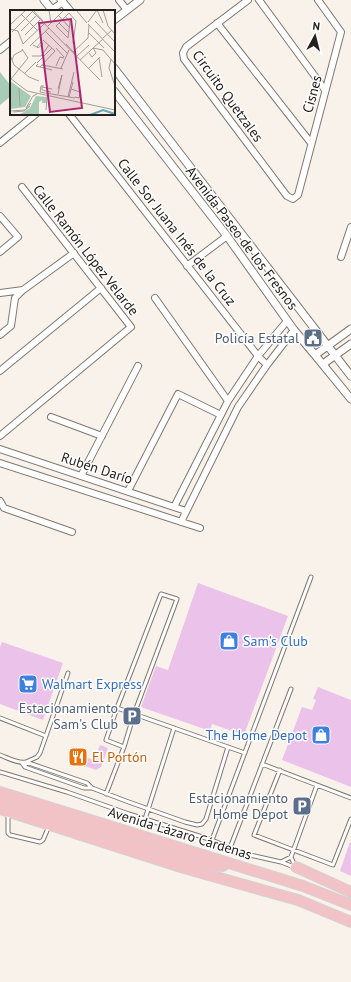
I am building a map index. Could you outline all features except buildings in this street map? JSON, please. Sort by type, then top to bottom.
[{"type":"highway","name":"Avenida Lázaro Cárdenas","points":[[0,792],[303,886],[351,905]]},
{"type":"highway","points":[[0,802],[180,859],[255,871]]},
{"type":"highway","points":[[4,810],[184,868],[298,900],[351,922]]},
{"type":"highway","points":[[296,867],[351,892]]},
{"type":"street","points":[[44,0],[52,10],[62,1],[69,10]]},
{"type":"street","points":[[119,0],[127,10]]},
{"type":"street","points":[[115,19],[140,0]]},
{"type":"street","name":"Circuito Quetzales","points":[[248,0],[186,47],[183,53],[184,59],[287,196],[293,199]]},
{"type":"street","points":[[259,0],[325,90]]},
{"type":"street","name":"Cisnes","points":[[293,199],[298,195],[341,32],[318,0]]},
{"type":"street","points":[[217,23],[311,143]]},
{"type":"street","points":[[0,50],[10,42]]},
{"type":"street","name":"Avenida Paseo de los Fresnos","points":[[115,69],[351,376]]},
{"type":"street","name":"Avenida Paseo de los Fresnos","points":[[115,91],[227,236],[287,321],[351,399]]},
{"type":"street","points":[[0,143],[35,115]]},
{"type":"street","name":"Calle Sor Juana Inés de la Cruz","points":[[70,115],[266,365]]},
{"type":"street","name":"Calle Ramón López Velarde","points":[[0,436],[131,327],[22,187]]},
{"type":"street","points":[[0,216],[18,237],[0,252]]},
{"type":"street","points":[[341,257],[351,227]]},
{"type":"street","points":[[187,266],[227,236]]},
{"type":"street","points":[[238,251],[249,243]]},
{"type":"street","points":[[0,335],[11,326],[15,298],[23,290],[74,253]]},
{"type":"street","points":[[0,371],[101,288]]},
{"type":"street","points":[[0,293],[23,290]]},
{"type":"street","points":[[155,298],[228,401]]},
{"type":"street","points":[[174,507],[228,401],[258,356],[287,321]]},
{"type":"street","points":[[316,355],[351,329]]},
{"type":"street","points":[[181,522],[238,407],[266,365],[294,330]]},
{"type":"street","points":[[323,364],[351,344]]},
{"type":"street","points":[[81,476],[138,366]]},
{"type":"street","points":[[128,491],[178,394],[220,415]]},
{"type":"street","points":[[51,417],[102,436]]},
{"type":"street","name":"Rubén Darío","points":[[0,449],[186,511]]},
{"type":"street","name":"Rubén Darío","points":[[0,463],[200,528]]},
{"type":"street","points":[[0,500],[4,508],[72,532]]},
{"type":"lane","points":[[212,840],[311,577]]},
{"type":"lane","points":[[106,794],[124,747],[134,714],[177,599],[161,594],[106,740],[124,747]]},
{"type":"lane","points":[[22,763],[37,757],[40,753],[68,673]]},
{"type":"lane","points":[[230,848],[291,689]]},
{"type":"lane","points":[[117,708],[245,753]]},
{"type":"lane","points":[[0,718],[46,736]]},
{"type":"lane","points":[[145,819],[174,728]]},
{"type":"lane","points":[[26,762],[87,783],[92,788],[106,794],[197,825],[202,824],[206,819],[228,747]]},
{"type":"lane","points":[[0,755],[22,763],[25,767],[84,788],[92,788]]},
{"type":"lane","points":[[25,767],[26,762]]},
{"type":"lane","points":[[262,764],[351,798]]},
{"type":"lane","points":[[280,770],[254,835],[333,865],[351,819]]},
{"type":"lane","points":[[0,772],[67,792],[212,840],[250,855],[296,867]]},
{"type":"lane","points":[[296,867],[292,857],[317,785]]},
{"type":"lane","points":[[4,810],[8,833],[10,835],[40,842],[43,840],[50,825]]},
{"type":"lane","points":[[281,862],[292,857]]},
{"type":"green space","points":[[0,72],[10,85],[10,97],[0,105]]},
{"type":"place","name":"Policía Estatal","points":[[313,338]]},
{"type":"place","name":"Sam's Club","points":[[229,641]]},
{"type":"place","name":"Walmart Express","points":[[28,684]]},
{"type":"place","name":"Estacionamiento Sam's Club","points":[[132,716]]},
{"type":"place","name":"The Home Depot","points":[[321,735]]},
{"type":"place","name":"El Portón","points":[[78,757]]},
{"type":"place","name":"Estacionamiento Home Depot","points":[[302,806]]}]
